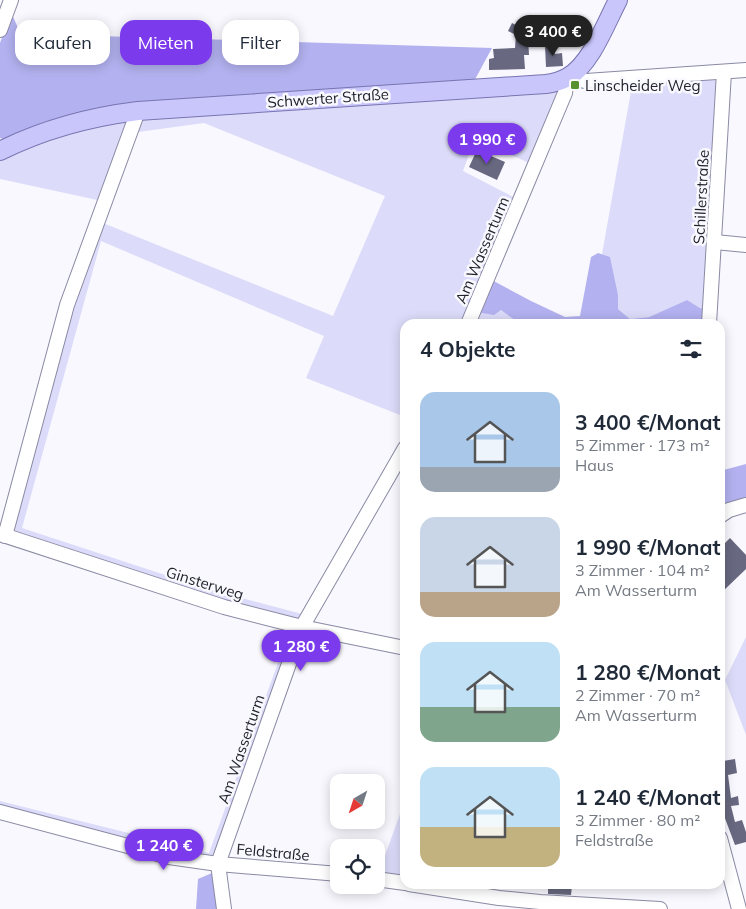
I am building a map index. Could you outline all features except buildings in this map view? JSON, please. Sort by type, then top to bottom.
[{"type":"main road","points":[[568,78],[578,70],[587,58],[618,0]]},
{"type":"main road","name":"Schwerter Straße","points":[[0,151],[45,132],[75,122],[106,115],[138,111],[546,84],[568,78]]},
{"type":"street","points":[[0,30],[11,0]]},
{"type":"street","points":[[568,78],[586,81],[746,70]]},
{"type":"street","name":"Schillerstraße","points":[[708,319],[715,242],[724,72]]},
{"type":"street","name":"Am Wasserturm","points":[[470,319],[565,93],[568,78]]},
{"type":"street","points":[[3,535],[67,305],[138,111]]},
{"type":"street","points":[[715,242],[746,245]]},
{"type":"street","name":"Am Wasserturm","points":[[224,909],[218,864],[302,627],[400,457]]},
{"type":"street","points":[[725,513],[746,505]]},
{"type":"street","name":"Ginsterweg","points":[[3,535],[224,607],[302,627],[400,647]]},
{"type":"street","name":"Feldstraße","points":[[0,812],[169,857],[218,864],[330,873]]},
{"type":"street","points":[[725,857],[739,909]]},
{"type":"street","points":[[385,880],[400,882]]},
{"type":"street","points":[[441,889],[540,902],[660,909]]},
{"type":"shaded area","points":[[11,12],[15,21],[15,65],[110,65],[110,36],[120,37],[120,65],[212,65],[212,39],[222,40],[222,65],[299,65],[299,42],[492,48],[472,85],[137,108],[9,141],[0,138],[0,43]]},
{"type":"shaded area","points":[[721,74],[709,309],[700,308],[687,300],[649,317],[630,319],[618,309],[618,295],[602,254],[633,80]]},
{"type":"shaded area","points":[[564,86],[531,164],[475,138],[463,171],[517,199],[467,319],[400,319],[400,415],[306,378],[324,336],[101,241],[22,528],[211,590],[306,615],[299,622],[226,605],[11,533],[69,305],[98,221],[333,316],[385,196],[204,123],[131,133],[138,113]]},
{"type":"shaded area","points":[[135,114],[102,201],[0,179],[0,154],[16,145]]},
{"type":"shaded area","points":[[598,253],[610,257],[618,295],[618,309],[630,319],[513,319],[501,310],[494,315],[476,312],[490,279],[565,317],[580,316],[591,257]]},
{"type":"shaded area","points":[[687,300],[700,308],[709,309],[708,319],[630,319],[649,317]]},
{"type":"shaded area","points":[[501,310],[513,319],[472,319],[476,312]]},
{"type":"shaded area","points":[[746,464],[746,503],[725,511],[725,470]]},
{"type":"shaded area","points":[[291,627],[294,630],[214,857],[169,854],[0,809],[0,801],[209,853]]},
{"type":"shaded area","points":[[746,637],[746,735],[725,680]]},
{"type":"shaded area","points":[[400,814],[400,879],[385,876],[385,856]]},
{"type":"shaded area","points":[[212,873],[220,909],[196,909],[198,879]]},
{"type":"waterway","points":[[725,491],[746,486]]},
{"type":"place","name":"Linscheider Weg","points":[[575,85]]}]
